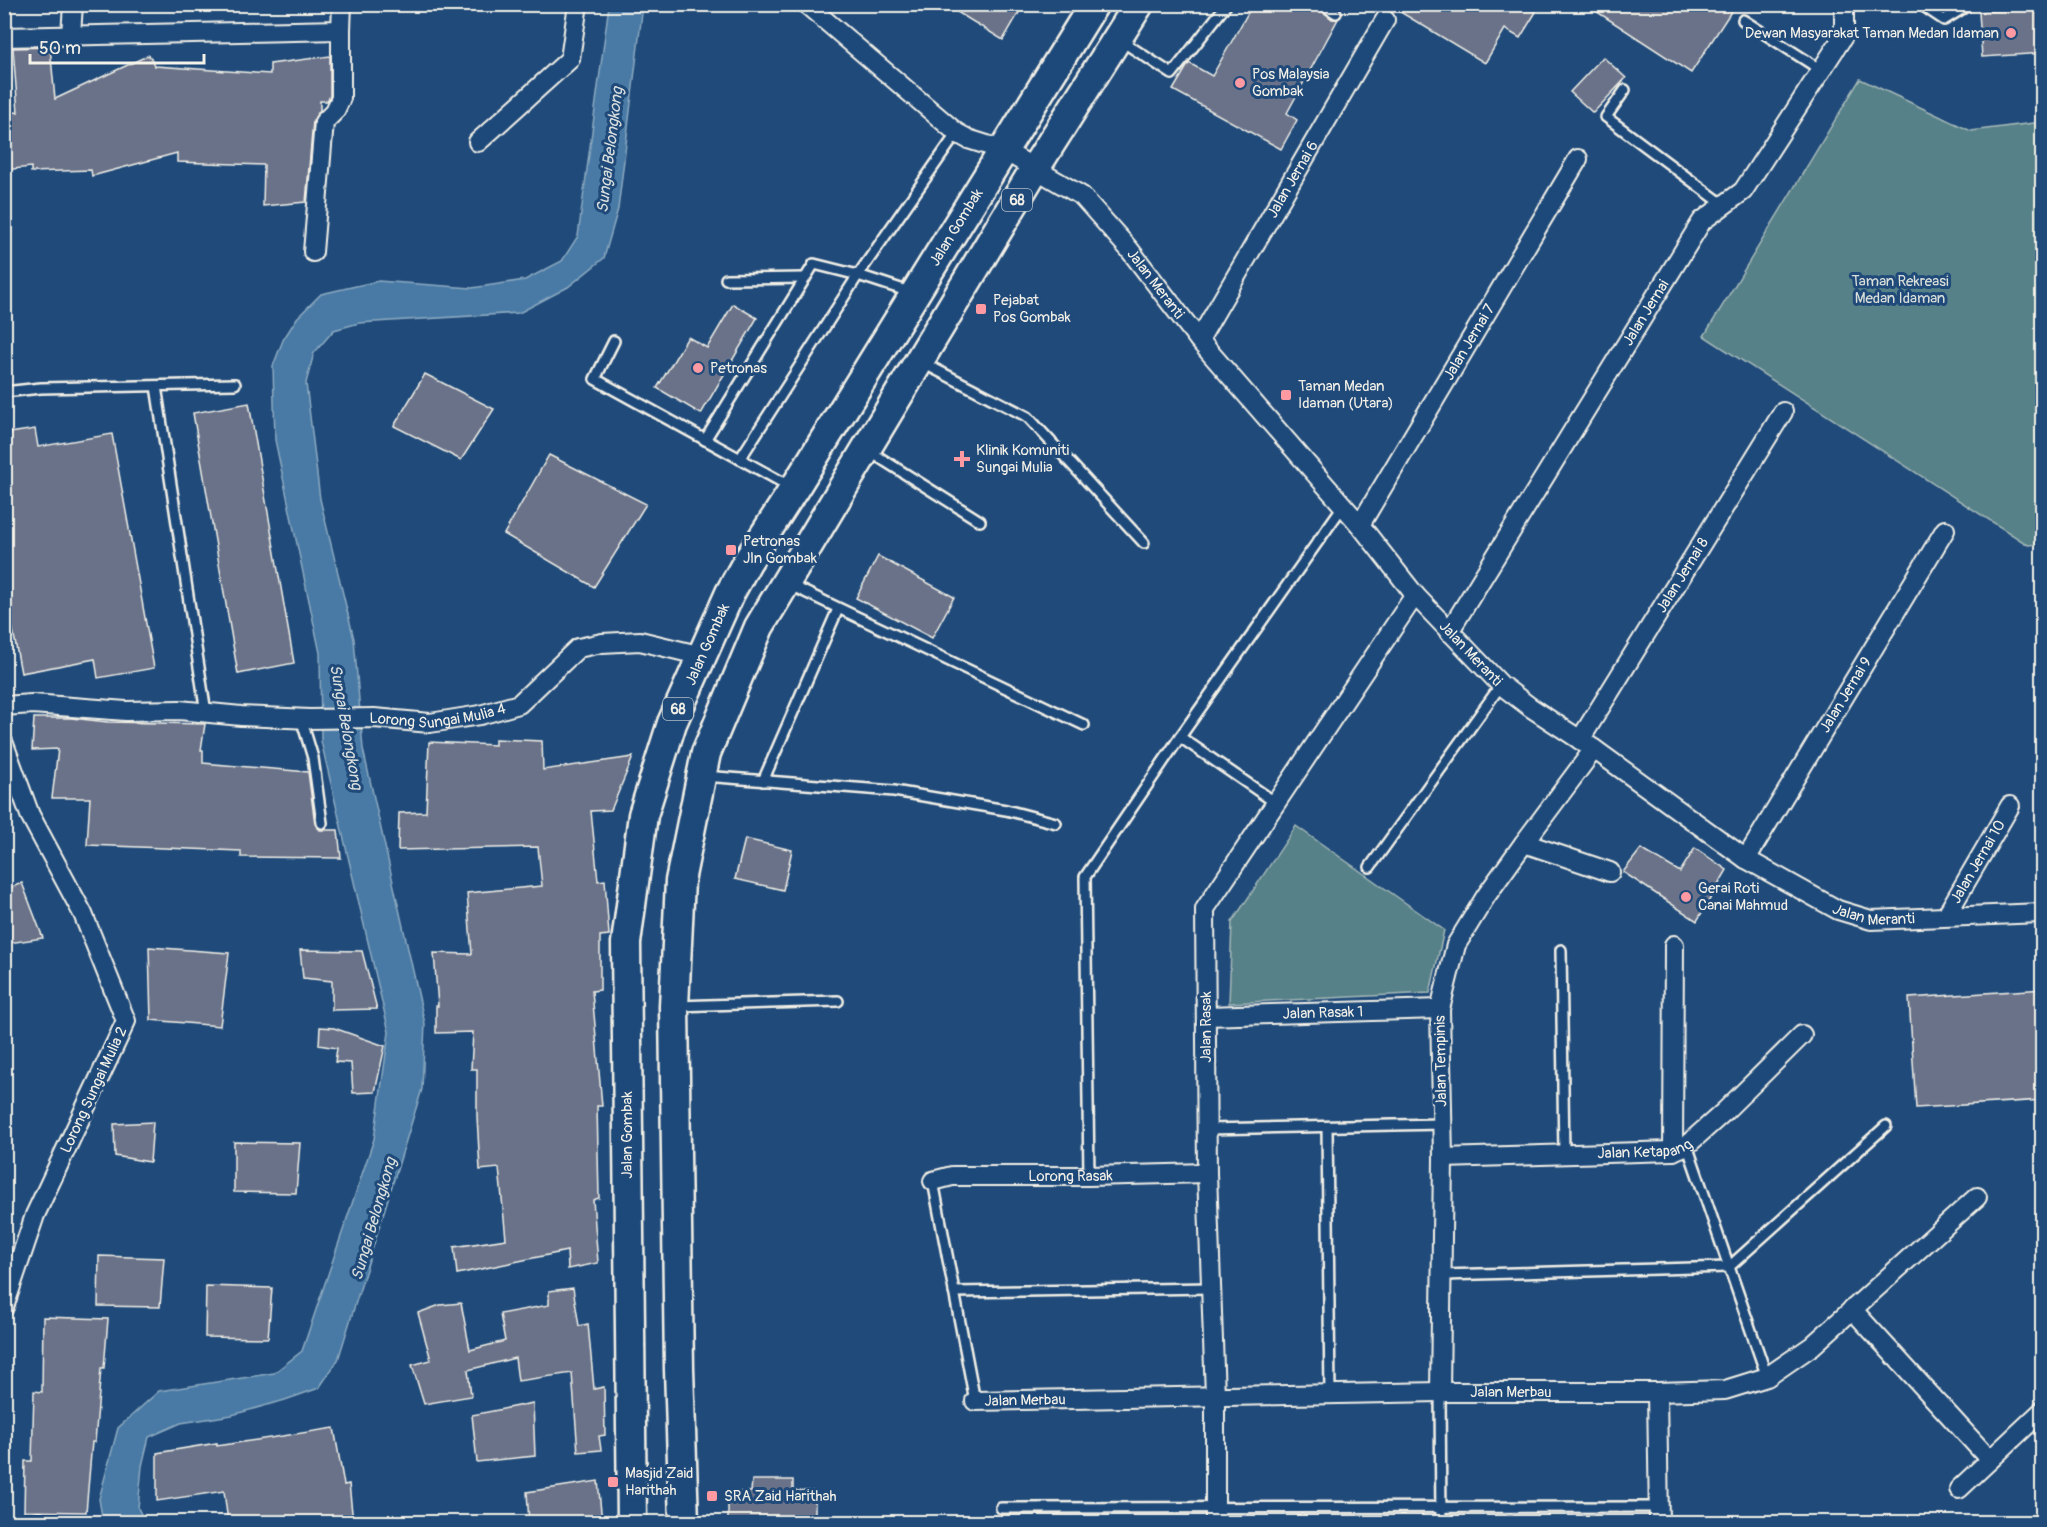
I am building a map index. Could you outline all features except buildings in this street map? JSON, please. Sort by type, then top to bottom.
[{"type":"main road","name":"Jalan Gombak","points":[[632,1522],[626,943],[643,815],[672,723],[730,593],[747,562],[1094,4]]},
{"type":"main road","name":"68","points":[[684,1522],[679,1369],[674,1006],[680,881],[706,753],[759,627],[1034,170],[1139,4]]},
{"type":"street","points":[[71,35],[73,4]]},
{"type":"street","points":[[313,252],[324,122],[335,111],[342,98],[342,4]]},
{"type":"street","points":[[478,142],[570,59],[578,4]]},
{"type":"street","name":"Jalan Meranti","points":[[806,4],[957,133],[968,139],[1003,150],[1082,196],[1129,249],[1199,340],[1360,525],[1415,595],[1501,685],[1746,859],[1838,910],[1871,920],[2043,913]]},
{"type":"street","name":"Jalan Jernai","points":[[1449,632],[1702,221],[1743,191],[1844,35],[1844,4]]},
{"type":"street","name":"Jalan Jernai 6","points":[[1199,340],[1384,20]]},
{"type":"street","points":[[4,37],[341,30]]},
{"type":"street","name":"Jalan Jernai 7","points":[[1360,525],[1578,159]]},
{"type":"street","name":"Jalan Jernai 8","points":[[1524,843],[1587,745],[1783,412]]},
{"type":"street","name":"Jalan Jernai 9","points":[[1746,859],[1945,530]]},
{"type":"street","name":"Jalan Rasak","points":[[1215,1515],[1215,1396],[1207,1130],[1205,909],[1415,595]]},
{"type":"street","name":"Lorong Sungai Mulia 4","points":[[4,706],[32,704],[126,711],[179,710],[306,719],[374,718],[430,723],[480,715],[519,704],[578,648],[602,642],[640,640],[702,656]]},
{"type":"street","name":"Lorong Sungai Mulia 2","points":[[4,744],[30,815],[83,914],[126,1021],[35,1215],[4,1307]]},
{"type":"street","name":"Jalan Jernai 10","points":[[1946,916],[2010,806]]},
{"type":"street","points":[[1524,843],[1610,872]]},
{"type":"street","name":"Jalan Tempinis","points":[[1440,1392],[1443,1158],[1440,1009],[1455,945],[1524,843]]},
{"type":"street","points":[[1674,945],[1680,1148]]},
{"type":"street","name":"Jalan Rasak 1","points":[[1206,1016],[1440,1009]]},
{"type":"street","name":"Jalan Ketapang","points":[[1443,1158],[1564,1155],[1680,1148],[1725,1111],[1802,1035]]},
{"type":"street","name":"Lorong Rasak","points":[[933,1181],[952,1176],[1208,1173]]},
{"type":"street","name":"Jalan Merbau","points":[[975,1401],[1440,1392],[1725,1390],[1767,1377],[1812,1346],[1977,1197]]},
{"type":"street","points":[[1852,1309],[1990,1460]]},
{"type":"street","points":[[1657,1392],[1659,1515]]},
{"type":"street","points":[[1959,1489],[2043,1411]]},
{"type":"lane","points":[[1118,39],[1172,74],[1227,4]]},
{"type":"lane","points":[[1322,4],[1336,13]]},
{"type":"lane","points":[[1920,4],[1944,21],[1970,4]]},
{"type":"lane","points":[[1743,20],[1821,70]]},
{"type":"lane","points":[[1625,90],[1606,117],[1724,205]]},
{"type":"lane","points":[[740,459],[858,275],[957,133]]},
{"type":"lane","points":[[705,440],[814,264],[858,275],[915,294]]},
{"type":"lane","points":[[726,279],[805,278]]},
{"type":"lane","points":[[614,341],[595,379],[794,489]]},
{"type":"lane","points":[[920,362],[1028,417],[1144,543]]},
{"type":"lane","points":[[4,392],[41,388],[235,384]]},
{"type":"lane","points":[[156,386],[206,713]]},
{"type":"lane","points":[[867,450],[980,521]]},
{"type":"lane","points":[[1089,1176],[1085,877],[1180,737],[1343,506]]},
{"type":"lane","points":[[786,583],[1083,724]]},
{"type":"lane","points":[[764,781],[838,609]]},
{"type":"lane","points":[[1370,867],[1501,685]]},
{"type":"lane","points":[[306,719],[322,823]]},
{"type":"lane","points":[[1180,737],[1276,803]]},
{"type":"lane","points":[[701,776],[894,791],[1006,810],[1056,823]]},
{"type":"lane","points":[[1561,950],[1564,1155]]},
{"type":"lane","points":[[674,1006],[838,1001]]},
{"type":"lane","points":[[1207,1130],[1442,1124]]},
{"type":"lane","points":[[1442,1275],[1729,1267],[1886,1126]]},
{"type":"lane","points":[[1327,1127],[1330,1395]]},
{"type":"lane","points":[[1680,1148],[1729,1267],[1767,1377]]},
{"type":"lane","points":[[933,1181],[975,1401]]},
{"type":"lane","points":[[954,1292],[1211,1288]]},
{"type":"lane","points":[[1440,1392],[1441,1522]]},
{"type":"lane","points":[[1001,1508],[1215,1515],[1441,1509],[1659,1515]]},
{"type":"green space","name":"Taman Rekreasi Medan Idaman","points":[[1860,79],[1971,131],[2042,122],[2042,544],[2028,545],[1704,336]]},
{"type":"green space","points":[[1296,826],[1444,930],[1430,993],[1229,1003],[1232,922]]},
{"type":"water","name":"Sungai Belongkong","points":[[609,5],[643,5],[618,209],[604,258],[568,287],[519,313],[359,323],[334,330],[314,353],[306,383],[320,499],[354,639],[363,749],[425,1024],[422,1089],[338,1360],[319,1388],[232,1415],[181,1423],[149,1437],[142,1466],[138,1508],[145,1522],[103,1522],[99,1499],[118,1428],[159,1391],[274,1373],[302,1351],[374,1139],[389,1032],[321,741],[320,653],[275,440],[273,366],[283,340],[297,318],[321,294],[378,281],[472,288],[525,280],[562,261],[578,236]]},
{"type":"place","name":"Dewan Masyarakat Taman Medan Idaman","points":[[2011,33]]},
{"type":"place","name":"Pos Malaysia Gombak","points":[[1240,83]]},
{"type":"place","name":"Pejabat Pos Gombak","points":[[981,309]]},
{"type":"place","name":"Petronas","points":[[698,368]]},
{"type":"place","name":"Taman Medan Idaman (Utara)","points":[[1286,395]]},
{"type":"place","name":"Klinik Komuniti Sungai Mulia","points":[[962,459]]},
{"type":"place","name":"Petronas Jln Gombak","points":[[731,550]]},
{"type":"place","name":"Gerai Roti Canai Mahmud","points":[[1686,897]]},
{"type":"place","name":"Masjid Zaid Harithah","points":[[613,1482]]},
{"type":"place","name":"SRA Zaid Harithah","points":[[712,1496]]}]
